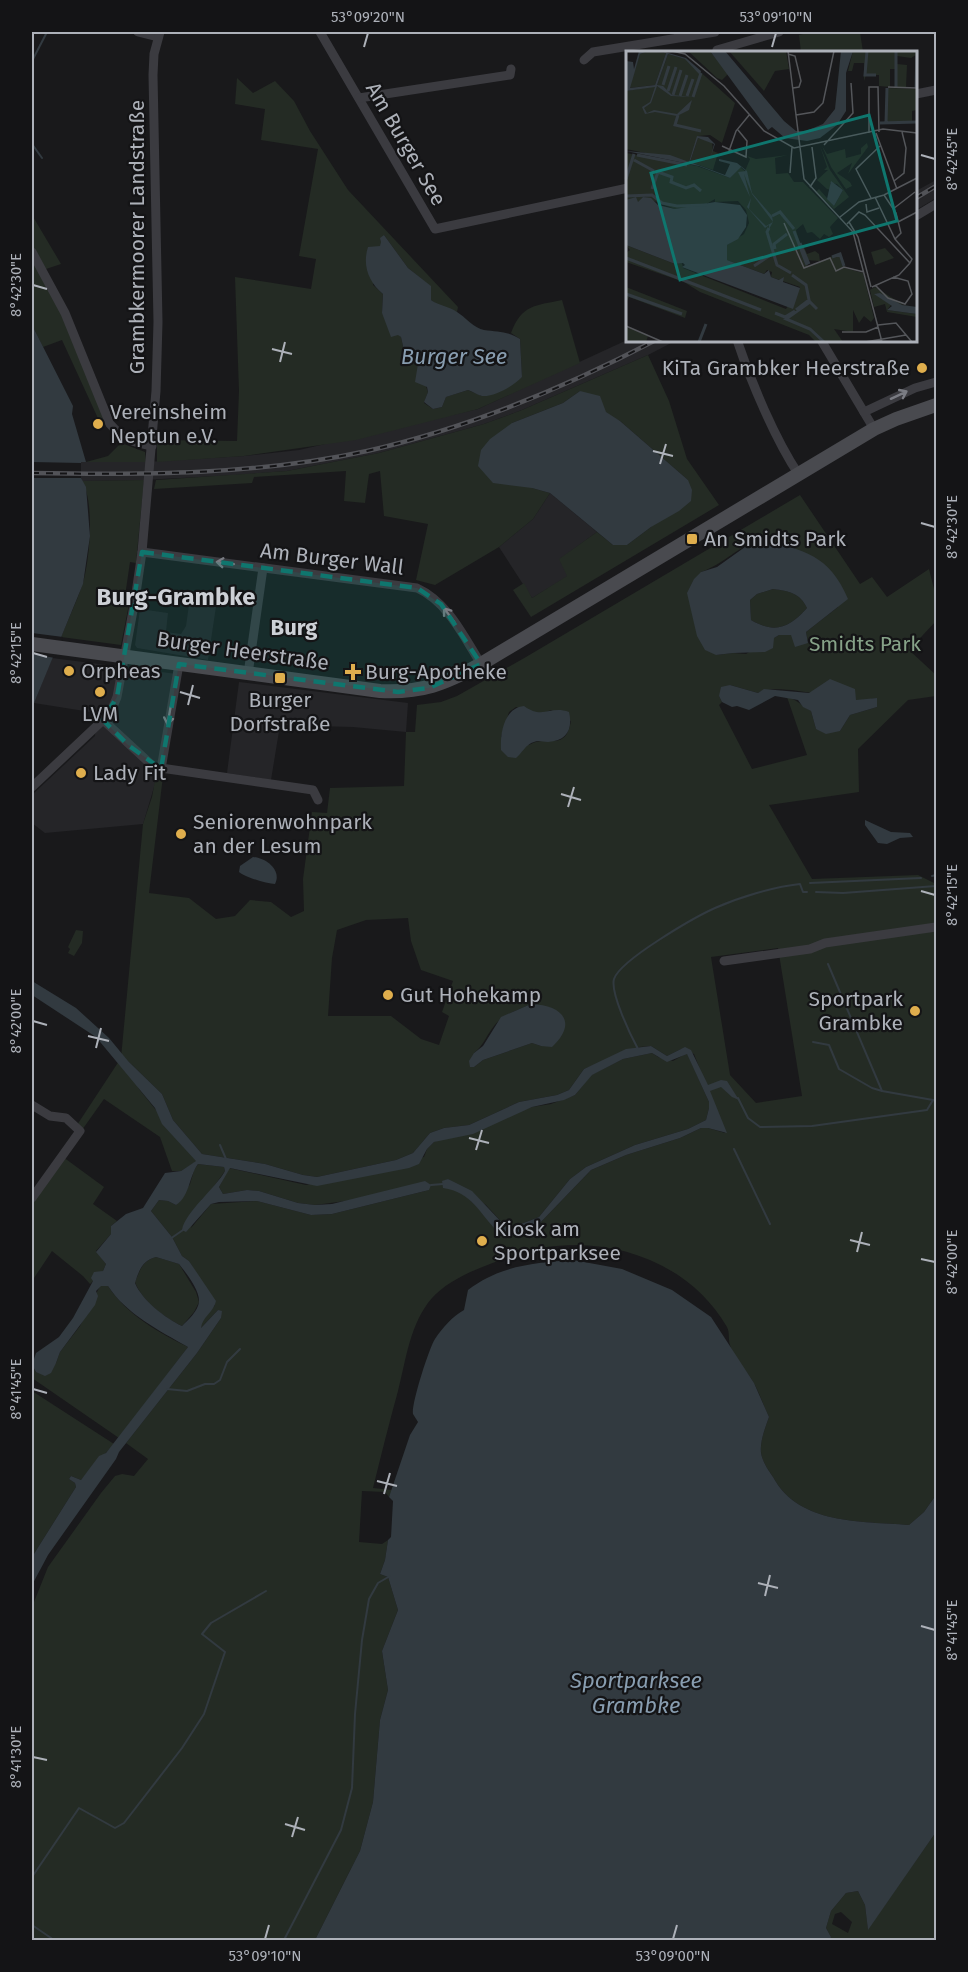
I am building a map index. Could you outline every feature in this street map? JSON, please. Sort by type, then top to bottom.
[{"type":"main road","name":"Burger Heerstraße","points":[[32,644],[398,692],[429,688],[462,675],[481,664],[874,429],[936,405]]},
{"type":"street","points":[[138,32],[159,34]]},
{"type":"street","name":"Am Burger See","points":[[320,32],[435,230],[626,188]]},
{"type":"street","points":[[584,60],[592,52],[715,32],[717,51],[779,32]]},
{"type":"street","name":"Grambkermoorer Landstraße","points":[[32,787],[112,709],[117,697],[135,604],[152,446],[158,322],[153,75],[154,54],[159,34]]},
{"type":"street","points":[[359,98],[510,75],[511,69]]},
{"type":"street","points":[[917,94],[936,90]]},
{"type":"street","points":[[917,215],[936,204]]},
{"type":"street","points":[[32,252],[66,313],[110,424],[121,436],[152,446]]},
{"type":"street","points":[[738,342],[772,426],[799,475]]},
{"type":"street","points":[[822,342],[874,429]]},
{"type":"street","points":[[864,412],[915,388],[936,382]]},
{"type":"street","name":"Am Burger Wall","points":[[142,552],[417,588],[432,595],[441,604],[481,664]]},
{"type":"street","points":[[248,674],[263,568]]},
{"type":"street","points":[[161,769],[179,664]]},
{"type":"street","points":[[103,720],[154,767],[313,790],[318,800]]},
{"type":"street","points":[[724,961],[936,927]]},
{"type":"street","points":[[32,1105],[50,1116],[66,1118],[80,1131],[32,1198]]},
{"type":"highlighted area","points":[[142,552],[417,588],[441,604],[481,664],[429,688],[398,692],[179,664],[161,769],[128,745],[103,720],[117,697]]},
{"type":"shaded area","points":[[936,180],[936,198],[917,209],[917,190]]},
{"type":"shaded area","points":[[626,340],[673,342],[522,410],[484,424],[379,453],[287,471],[144,480],[82,481],[81,478],[81,462],[146,462],[299,450],[478,409]]},
{"type":"shaded area","points":[[550,493],[597,532],[560,559],[568,576],[532,598],[499,547],[533,519]]},
{"type":"shaded area","points":[[190,597],[217,600],[208,660],[137,648],[135,645],[140,609],[168,613],[166,632],[181,634],[186,626]]},
{"type":"shaded area","points":[[52,658],[177,674],[160,767],[143,824],[45,833],[32,823],[32,795],[95,736],[97,713],[34,703]]},
{"type":"shaded area","points":[[239,682],[408,703],[406,732],[353,727],[280,725],[271,780],[227,773]]},
{"type":"green space","points":[[811,32],[860,32],[863,51],[801,51],[799,35]]},
{"type":"green space","points":[[237,78],[253,93],[275,81],[294,101],[310,131],[348,190],[458,307],[457,312],[431,300],[430,286],[408,268],[384,235],[373,285],[383,294],[382,313],[401,337],[405,355],[418,364],[428,392],[424,403],[433,409],[442,407],[446,397],[468,390],[482,396],[522,377],[520,339],[511,333],[520,316],[537,305],[562,300],[580,363],[478,409],[356,440],[244,456],[157,462],[157,440],[237,441],[239,391],[235,277],[311,289],[316,259],[299,256],[318,149],[261,140],[265,109],[235,104]]},
{"type":"green space","points":[[32,215],[61,264],[40,271],[60,310],[107,424],[102,427],[62,340],[43,347],[32,325]]},
{"type":"green space","points":[[648,355],[669,401],[687,459],[719,505],[531,617],[513,590],[524,583],[532,598],[567,576],[559,559],[597,532],[613,545],[627,545],[651,527],[688,480],[620,421],[610,416],[580,391],[563,403],[512,423],[532,488],[550,493],[533,519],[499,547],[435,585],[416,580],[428,524],[384,516],[380,471],[369,474],[365,503],[344,501],[346,471],[254,477],[252,483],[154,489],[156,480],[287,471],[379,453],[484,424],[522,410]]},
{"type":"green space","points":[[121,443],[145,452],[146,462],[86,462],[108,456]]},
{"type":"green space","points":[[144,480],[136,563],[130,562],[124,603],[129,604],[121,645],[61,637],[82,586],[87,562],[90,517],[89,503],[82,481]]},
{"type":"green space","name":"Smidts Park","points":[[800,495],[860,584],[872,577],[887,597],[929,569],[936,597],[936,621],[909,650],[936,675],[936,696],[908,700],[858,749],[859,792],[769,805],[812,879],[918,875],[936,884],[936,1495],[924,1512],[909,1525],[833,1518],[798,1504],[784,1493],[761,1453],[762,1437],[769,1417],[754,1384],[736,1358],[729,1343],[727,1327],[709,1302],[687,1281],[661,1265],[633,1254],[603,1247],[572,1245],[542,1248],[469,1272],[432,1298],[414,1330],[373,1488],[392,1490],[389,1497],[385,1492],[362,1491],[359,1542],[382,1544],[388,1540],[380,1574],[388,1577],[398,1610],[382,1651],[388,1690],[380,1720],[373,1802],[360,1851],[315,1940],[32,1940],[32,1607],[48,1567],[101,1493],[115,1476],[122,1474],[134,1476],[148,1459],[126,1443],[197,1353],[221,1318],[218,1310],[201,1328],[201,1322],[215,1305],[189,1261],[182,1256],[172,1237],[151,1211],[159,1200],[176,1205],[190,1184],[198,1164],[224,1167],[225,1171],[207,1196],[202,1199],[191,1228],[211,1204],[257,1201],[311,1215],[332,1214],[429,1190],[315,1205],[298,1203],[259,1191],[247,1190],[223,1194],[219,1187],[229,1168],[306,1185],[424,1157],[427,1149],[434,1142],[532,1107],[551,1104],[575,1095],[591,1075],[623,1059],[652,1053],[673,1061],[687,1053],[709,1102],[706,1120],[688,1129],[635,1145],[586,1167],[570,1179],[539,1217],[508,1229],[486,1205],[448,1179],[442,1182],[464,1194],[513,1235],[538,1225],[591,1170],[626,1155],[680,1138],[701,1128],[725,1133],[694,1054],[681,1049],[667,1056],[651,1046],[639,1047],[584,1069],[569,1090],[557,1095],[519,1102],[469,1125],[444,1128],[430,1133],[413,1153],[396,1160],[317,1177],[265,1164],[202,1154],[173,1120],[162,1094],[128,1061],[139,1089],[197,1161],[181,1171],[172,1171],[160,1137],[104,1099],[82,1130],[77,1125],[121,1058],[143,824],[156,775],[163,776],[149,893],[189,898],[216,919],[235,916],[250,900],[271,902],[291,917],[304,911],[303,879],[312,812],[327,813],[330,788],[404,786],[406,732],[415,732],[417,705],[441,702],[457,696]],"holes":[[[761,539],[770,542],[838,607],[806,632],[808,643],[791,635],[779,635],[746,654],[716,655],[701,572]],[[730,685],[758,693],[777,689],[853,700],[877,698],[877,707],[850,715],[840,731],[816,729],[811,711],[787,697],[807,755],[752,769],[719,705],[722,702],[719,696]],[[516,707],[541,714],[551,710],[571,721],[565,737],[560,740],[536,742],[529,745],[501,737],[509,712]],[[408,918],[411,941],[421,970],[453,981],[442,1012],[449,1016],[439,1045],[421,1039],[391,1016],[328,1016],[332,958],[337,930],[366,920]],[[778,948],[802,1096],[756,1103],[730,1075],[711,957]],[[531,1004],[541,1046],[532,1043],[483,1060],[474,1067],[474,1053],[494,1026],[506,1015]]]},
{"type":"green space","points":[[773,589],[793,594],[801,599],[807,608],[788,624],[775,628],[751,620],[750,600],[757,594]]},
{"type":"green space","points":[[76,930],[83,931],[82,943],[74,956],[68,953],[70,949],[68,947]]},
{"type":"green space","points":[[63,1157],[104,1187],[93,1204],[117,1221],[111,1226],[111,1234],[96,1251],[106,1264],[103,1271],[90,1284],[52,1251],[32,1281],[32,1202]]},
{"type":"green space","points":[[156,1257],[179,1264],[196,1292],[199,1302],[182,1326],[155,1308],[143,1296],[135,1282],[145,1263]]},
{"type":"green space","points":[[100,1286],[108,1286],[134,1314],[166,1336],[188,1347],[119,1438],[32,1378],[32,1365],[36,1372],[56,1363],[60,1352],[80,1326]]},
{"type":"green space","points":[[32,1391],[114,1444],[81,1480],[71,1476],[69,1479],[75,1483],[76,1487],[32,1557]]},
{"type":"green space","points":[[936,1832],[936,1940],[830,1940],[831,1937],[826,1928],[831,1911],[846,1893],[858,1891],[865,1905],[868,1929]],"holes":[[[841,1912],[852,1922],[848,1933],[832,1924],[835,1914]]]},
{"type":"water","name":"Burger See","points":[[384,235],[408,268],[431,286],[431,300],[454,310],[481,329],[507,333],[520,339],[522,377],[509,387],[492,395],[482,396],[468,390],[446,397],[442,407],[433,409],[424,402],[428,392],[427,387],[415,382],[418,364],[405,355],[401,337],[398,335],[391,337],[382,313],[383,294],[374,284],[366,267],[368,247],[380,246],[380,238]]},
{"type":"water","points":[[32,325],[73,406],[72,414],[86,462],[81,462],[81,478],[86,487],[90,536],[83,584],[32,708]]},
{"type":"water","name":"Burger See","points":[[580,391],[600,396],[606,412],[620,421],[688,480],[692,490],[691,501],[627,545],[613,545],[550,493],[532,488],[493,483],[478,466],[481,450],[490,439],[512,423],[563,403]]},
{"type":"water","points":[[761,539],[802,551],[814,557],[832,572],[848,599],[806,632],[808,643],[795,647],[791,635],[779,635],[774,638],[773,648],[765,652],[716,655],[705,650],[697,636],[687,593],[694,579],[701,572],[717,567],[752,542]],"holes":[[[773,589],[797,596],[807,608],[788,624],[775,628],[751,620],[750,600],[757,594]]]},
{"type":"water","points":[[830,679],[855,689],[856,700],[877,698],[877,707],[850,715],[840,731],[826,734],[816,729],[811,711],[803,707],[798,700],[775,696],[749,710],[737,706],[732,707],[722,702],[719,696],[721,687],[730,685],[758,693],[764,689],[809,693]]},
{"type":"water","points":[[524,706],[536,712],[562,710],[569,712],[569,729],[560,739],[548,742],[536,741],[516,758],[508,757],[501,750],[501,736],[505,722],[512,711]]},
{"type":"water","points":[[865,820],[891,832],[910,833],[913,837],[900,838],[887,844],[878,843],[865,825]]},
{"type":"water","points":[[253,857],[268,862],[275,870],[277,879],[275,884],[256,880],[239,872],[240,866]]},
{"type":"water","points":[[32,981],[76,1008],[109,1038],[128,1061],[162,1094],[173,1120],[202,1154],[265,1164],[303,1175],[317,1177],[396,1160],[413,1153],[430,1133],[444,1128],[469,1125],[519,1102],[557,1095],[569,1090],[584,1069],[626,1049],[651,1046],[667,1056],[685,1047],[691,1050],[708,1085],[721,1080],[727,1081],[739,1100],[721,1087],[710,1091],[727,1133],[701,1128],[680,1138],[626,1155],[591,1170],[538,1225],[524,1233],[512,1236],[498,1232],[474,1204],[461,1194],[443,1188],[442,1181],[448,1179],[472,1191],[508,1229],[539,1217],[570,1179],[586,1167],[635,1145],[688,1129],[706,1120],[709,1102],[687,1054],[667,1062],[652,1053],[623,1059],[592,1075],[575,1095],[564,1100],[532,1107],[473,1134],[434,1142],[427,1149],[419,1164],[409,1168],[317,1186],[230,1168],[219,1187],[223,1194],[247,1190],[259,1191],[298,1203],[315,1205],[332,1204],[425,1181],[431,1185],[429,1190],[332,1214],[311,1215],[257,1201],[219,1202],[211,1204],[186,1232],[182,1230],[184,1223],[225,1171],[224,1167],[198,1164],[181,1201],[176,1205],[159,1200],[151,1211],[172,1237],[182,1256],[189,1261],[216,1301],[201,1328],[218,1310],[222,1311],[221,1318],[197,1353],[119,1452],[48,1555],[32,1585],[32,1557],[76,1487],[75,1483],[69,1479],[71,1476],[81,1480],[99,1456],[106,1453],[188,1347],[134,1313],[115,1296],[108,1286],[101,1286],[96,1291],[98,1296],[95,1305],[60,1352],[51,1373],[45,1376],[36,1372],[32,1365],[36,1353],[59,1337],[73,1318],[93,1281],[91,1278],[94,1272],[103,1271],[106,1264],[96,1252],[111,1234],[111,1226],[126,1214],[143,1208],[165,1173],[181,1171],[196,1161],[162,1124],[155,1108],[96,1037],[32,995]],"holes":[[[156,1257],[179,1264],[189,1277],[199,1297],[195,1312],[182,1326],[155,1308],[143,1296],[135,1283],[142,1266],[152,1258]]]},
{"type":"water","points":[[531,1004],[551,1008],[563,1017],[564,1030],[552,1047],[532,1043],[483,1060],[474,1067],[470,1067],[469,1061],[474,1053],[483,1046],[501,1017]]},
{"type":"water","name":"Sportparksee Grambke","points":[[573,1260],[622,1269],[672,1290],[711,1317],[754,1383],[769,1417],[761,1442],[764,1462],[784,1493],[798,1504],[833,1518],[909,1525],[924,1512],[936,1495],[936,1832],[868,1930],[865,1905],[858,1891],[846,1893],[831,1911],[826,1928],[831,1937],[830,1940],[315,1940],[360,1851],[373,1802],[380,1720],[388,1690],[382,1651],[398,1610],[388,1577],[380,1574],[388,1540],[391,1537],[393,1501],[389,1497],[410,1435],[418,1422],[413,1409],[429,1353],[441,1330],[464,1310],[468,1290],[480,1282],[505,1270],[545,1262]]},
{"type":"pier","points":[[32,462],[81,463],[81,478],[32,478]]},
{"type":"pier","points":[[32,633],[63,637],[55,658],[32,654]]},
{"type":"waterway","points":[[32,61],[47,32]]},
{"type":"waterway","points":[[32,144],[42,158]]},
{"type":"waterway","points":[[932,876],[936,875]]},
{"type":"waterway","points":[[810,883],[921,878]]},
{"type":"waterway","points":[[638,1049],[615,994],[614,979],[619,971],[643,951],[676,929],[725,904],[790,885],[800,884],[803,892],[807,892]]},
{"type":"waterway","points":[[816,892],[843,893],[936,886]]},
{"type":"waterway","points":[[828,964],[882,1091],[933,1100]]},
{"type":"waterway","points":[[813,1042],[829,1045],[839,1069],[872,1088],[882,1091]]},
{"type":"waterway","points":[[738,1098],[748,1118],[760,1127],[812,1126],[927,1110],[933,1100],[936,1101]]},
{"type":"waterway","points":[[220,1145],[226,1159]]},
{"type":"waterway","points":[[734,1149],[770,1224]]},
{"type":"waterway","points":[[431,1185],[443,1184]]},
{"type":"waterway","points":[[170,1239],[183,1230]]},
{"type":"waterway","points":[[167,1389],[187,1391],[205,1384],[214,1384],[220,1380],[227,1362],[240,1349]]},
{"type":"waterway","points":[[284,1940],[341,1830],[352,1788],[355,1714],[362,1640],[369,1599],[378,1583],[390,1576]]},
{"type":"waterway","points":[[32,1877],[79,1808],[115,1828],[124,1823],[182,1748],[204,1714],[225,1652],[202,1634],[211,1623],[266,1591]]},
{"type":"waterway","points":[[32,1925],[54,1940]]},
{"type":"railway","points":[[917,197],[936,186]]},
{"type":"railway","points":[[32,473],[200,472],[284,465],[367,451],[442,431],[515,405],[652,342]]},
{"type":"place","name":"KiTa Grambker Heerstraße","points":[[922,368]]},
{"type":"place","name":"Vereinsheim Neptun e.V.","points":[[98,424]]},
{"type":"place","name":"An Smidts Park","points":[[692,539]]},
{"type":"place","name":"Orpheas","points":[[69,671]]},
{"type":"place","name":"Burg-Apotheke","points":[[353,672]]},
{"type":"place","name":"Burger Dorfstraße","points":[[280,678]]},
{"type":"place","name":"LVM","points":[[100,692]]},
{"type":"place","name":"Lady Fit","points":[[81,773]]},
{"type":"place","name":"Seniorenwohnpark an der Lesum","points":[[181,834]]},
{"type":"place","name":"Gut Hohekamp","points":[[388,995]]},
{"type":"place","name":"Sportpark Grambke","points":[[915,1011]]},
{"type":"place","name":"Kiosk am Sportparksee","points":[[482,1241]]},
{"type":"district","name":"Burg-Grambke","points":[[176,597]]},
{"type":"district","name":"Burg","points":[[294,627]]}]
